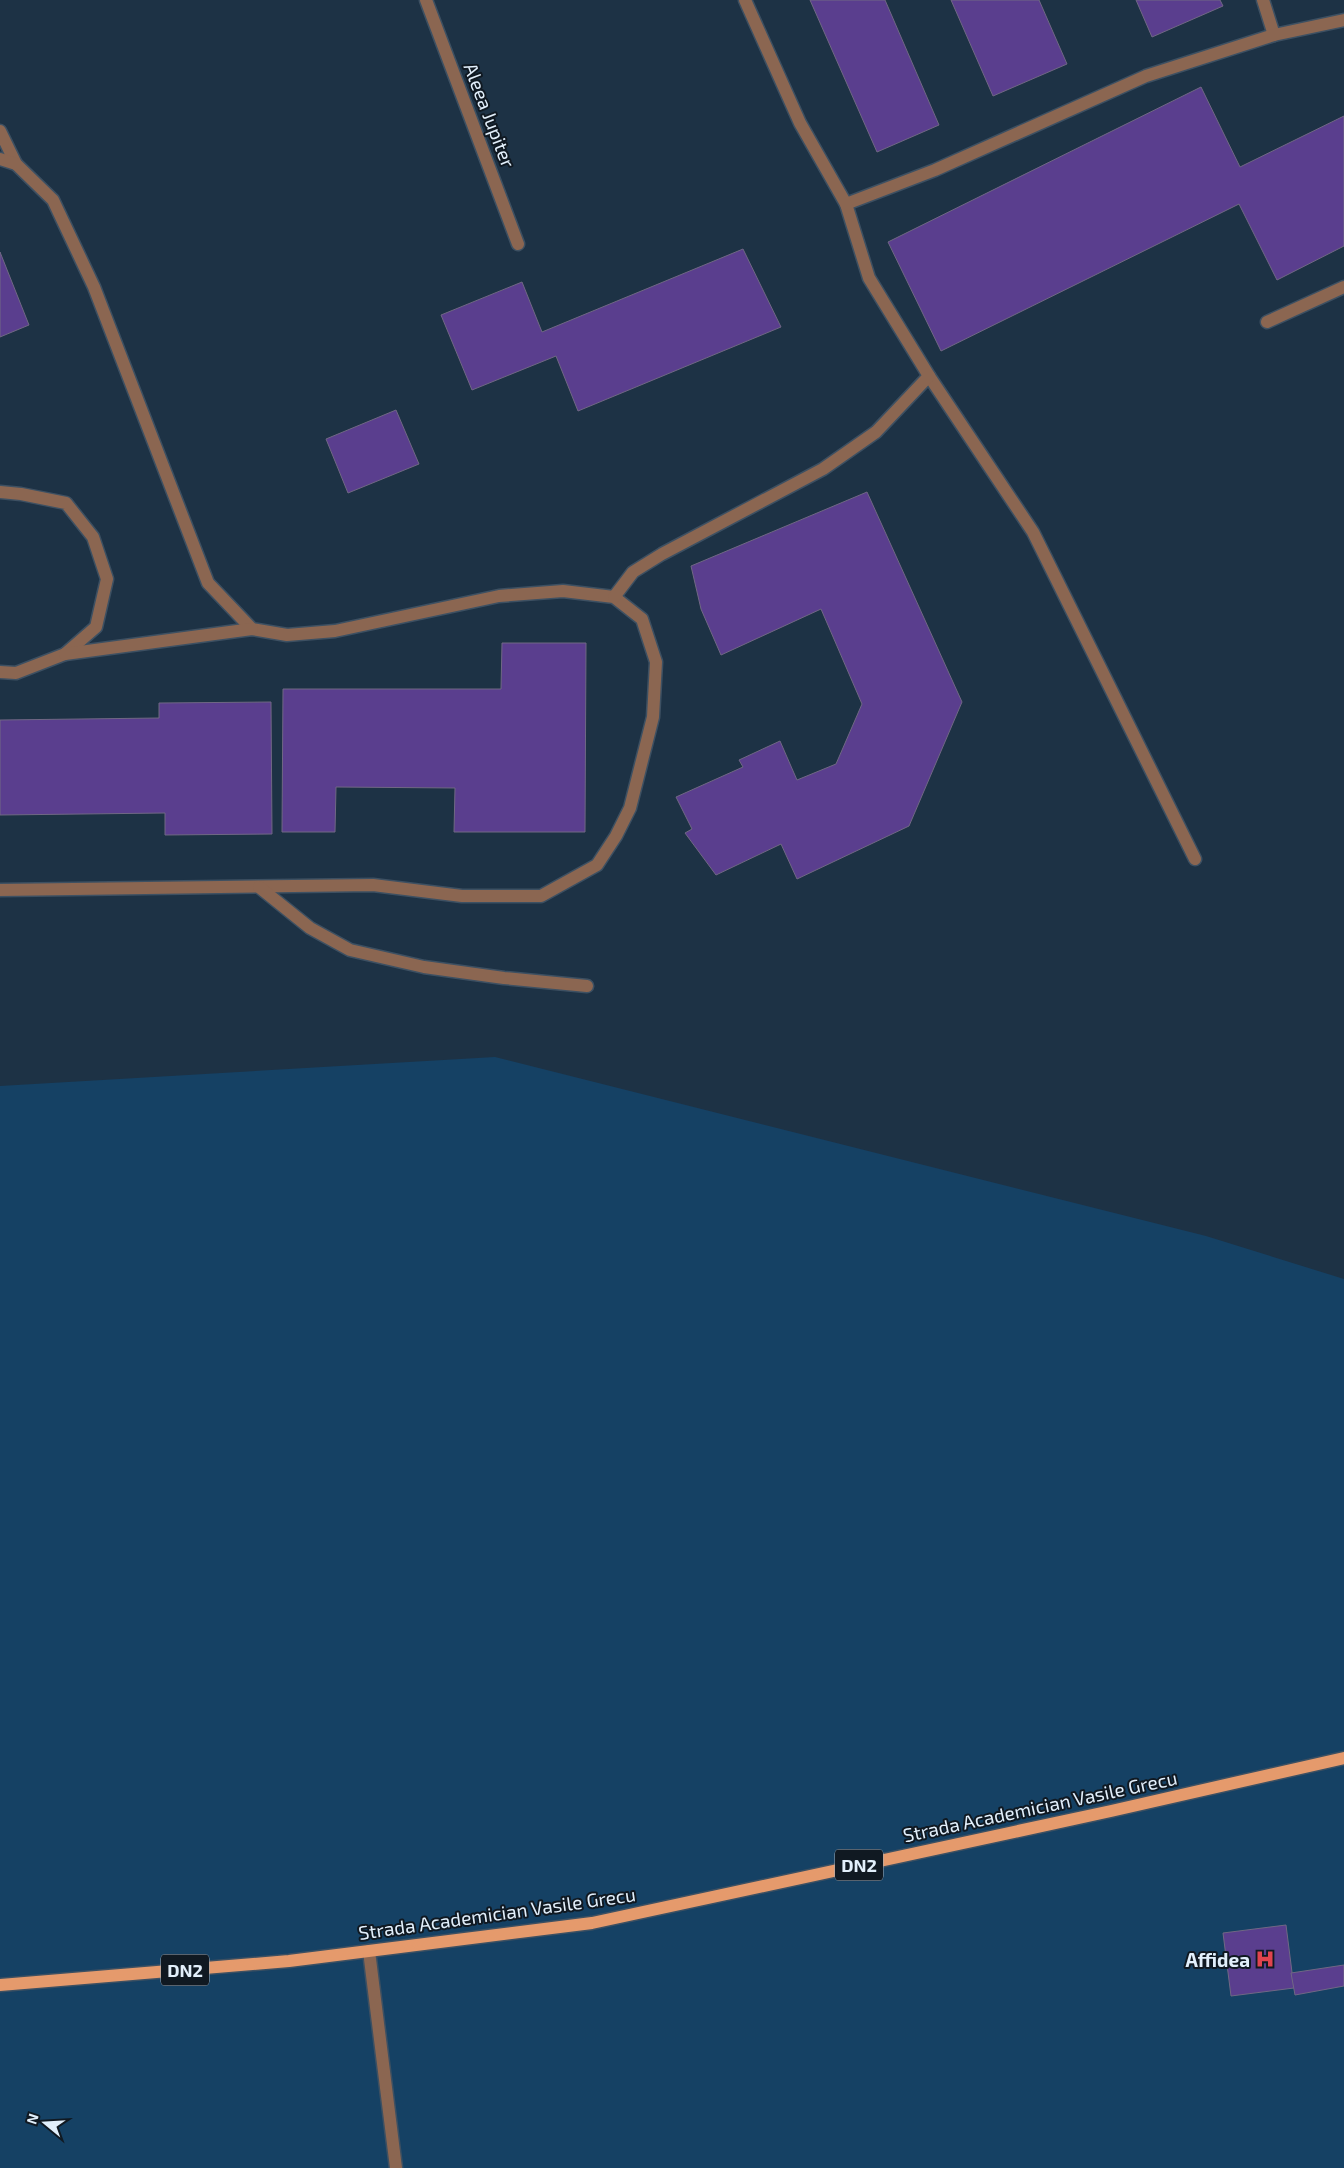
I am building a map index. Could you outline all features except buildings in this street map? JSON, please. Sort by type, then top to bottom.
[{"type":"main road","name":"Strada Academician Vasile Grecu","points":[[0,1985],[289,1961],[592,1923],[1110,1811],[1344,1758]]},
{"type":"street","name":"Aleea Jupiter","points":[[426,0],[518,244]]},
{"type":"street","points":[[745,0],[800,123],[846,204],[869,278],[929,376],[1033,532],[1195,859]]},
{"type":"street","points":[[1263,0],[1274,34]]},
{"type":"street","points":[[846,204],[935,170],[1146,76],[1274,34],[1344,20]]},
{"type":"street","points":[[0,131],[16,164],[53,200],[94,287],[208,582],[252,628]]},
{"type":"street","points":[[0,159],[16,164]]},
{"type":"street","points":[[1267,322],[1344,286]]},
{"type":"street","points":[[614,597],[633,572],[647,563],[823,469],[876,432],[929,376]]},
{"type":"street","points":[[0,492],[66,503],[93,537],[107,578],[96,627],[65,654]]},
{"type":"street","points":[[0,672],[16,673],[65,654],[252,628],[287,636],[335,632],[499,596],[563,591],[614,597],[642,619],[656,662],[654,717],[630,808],[616,836],[597,865],[541,896],[462,896],[373,886],[0,890]]},
{"type":"street","points":[[259,887],[310,928],[350,950],[424,967],[504,978],[587,986]]},
{"type":"street","points":[[369,1951],[396,2168]]},
{"type":"shaded area","points":[[495,1057],[1206,1236],[1344,1279],[1344,2168],[0,2168],[0,1086]]},
{"type":"place","name":"Affidea","points":[[1265,1959]]}]
